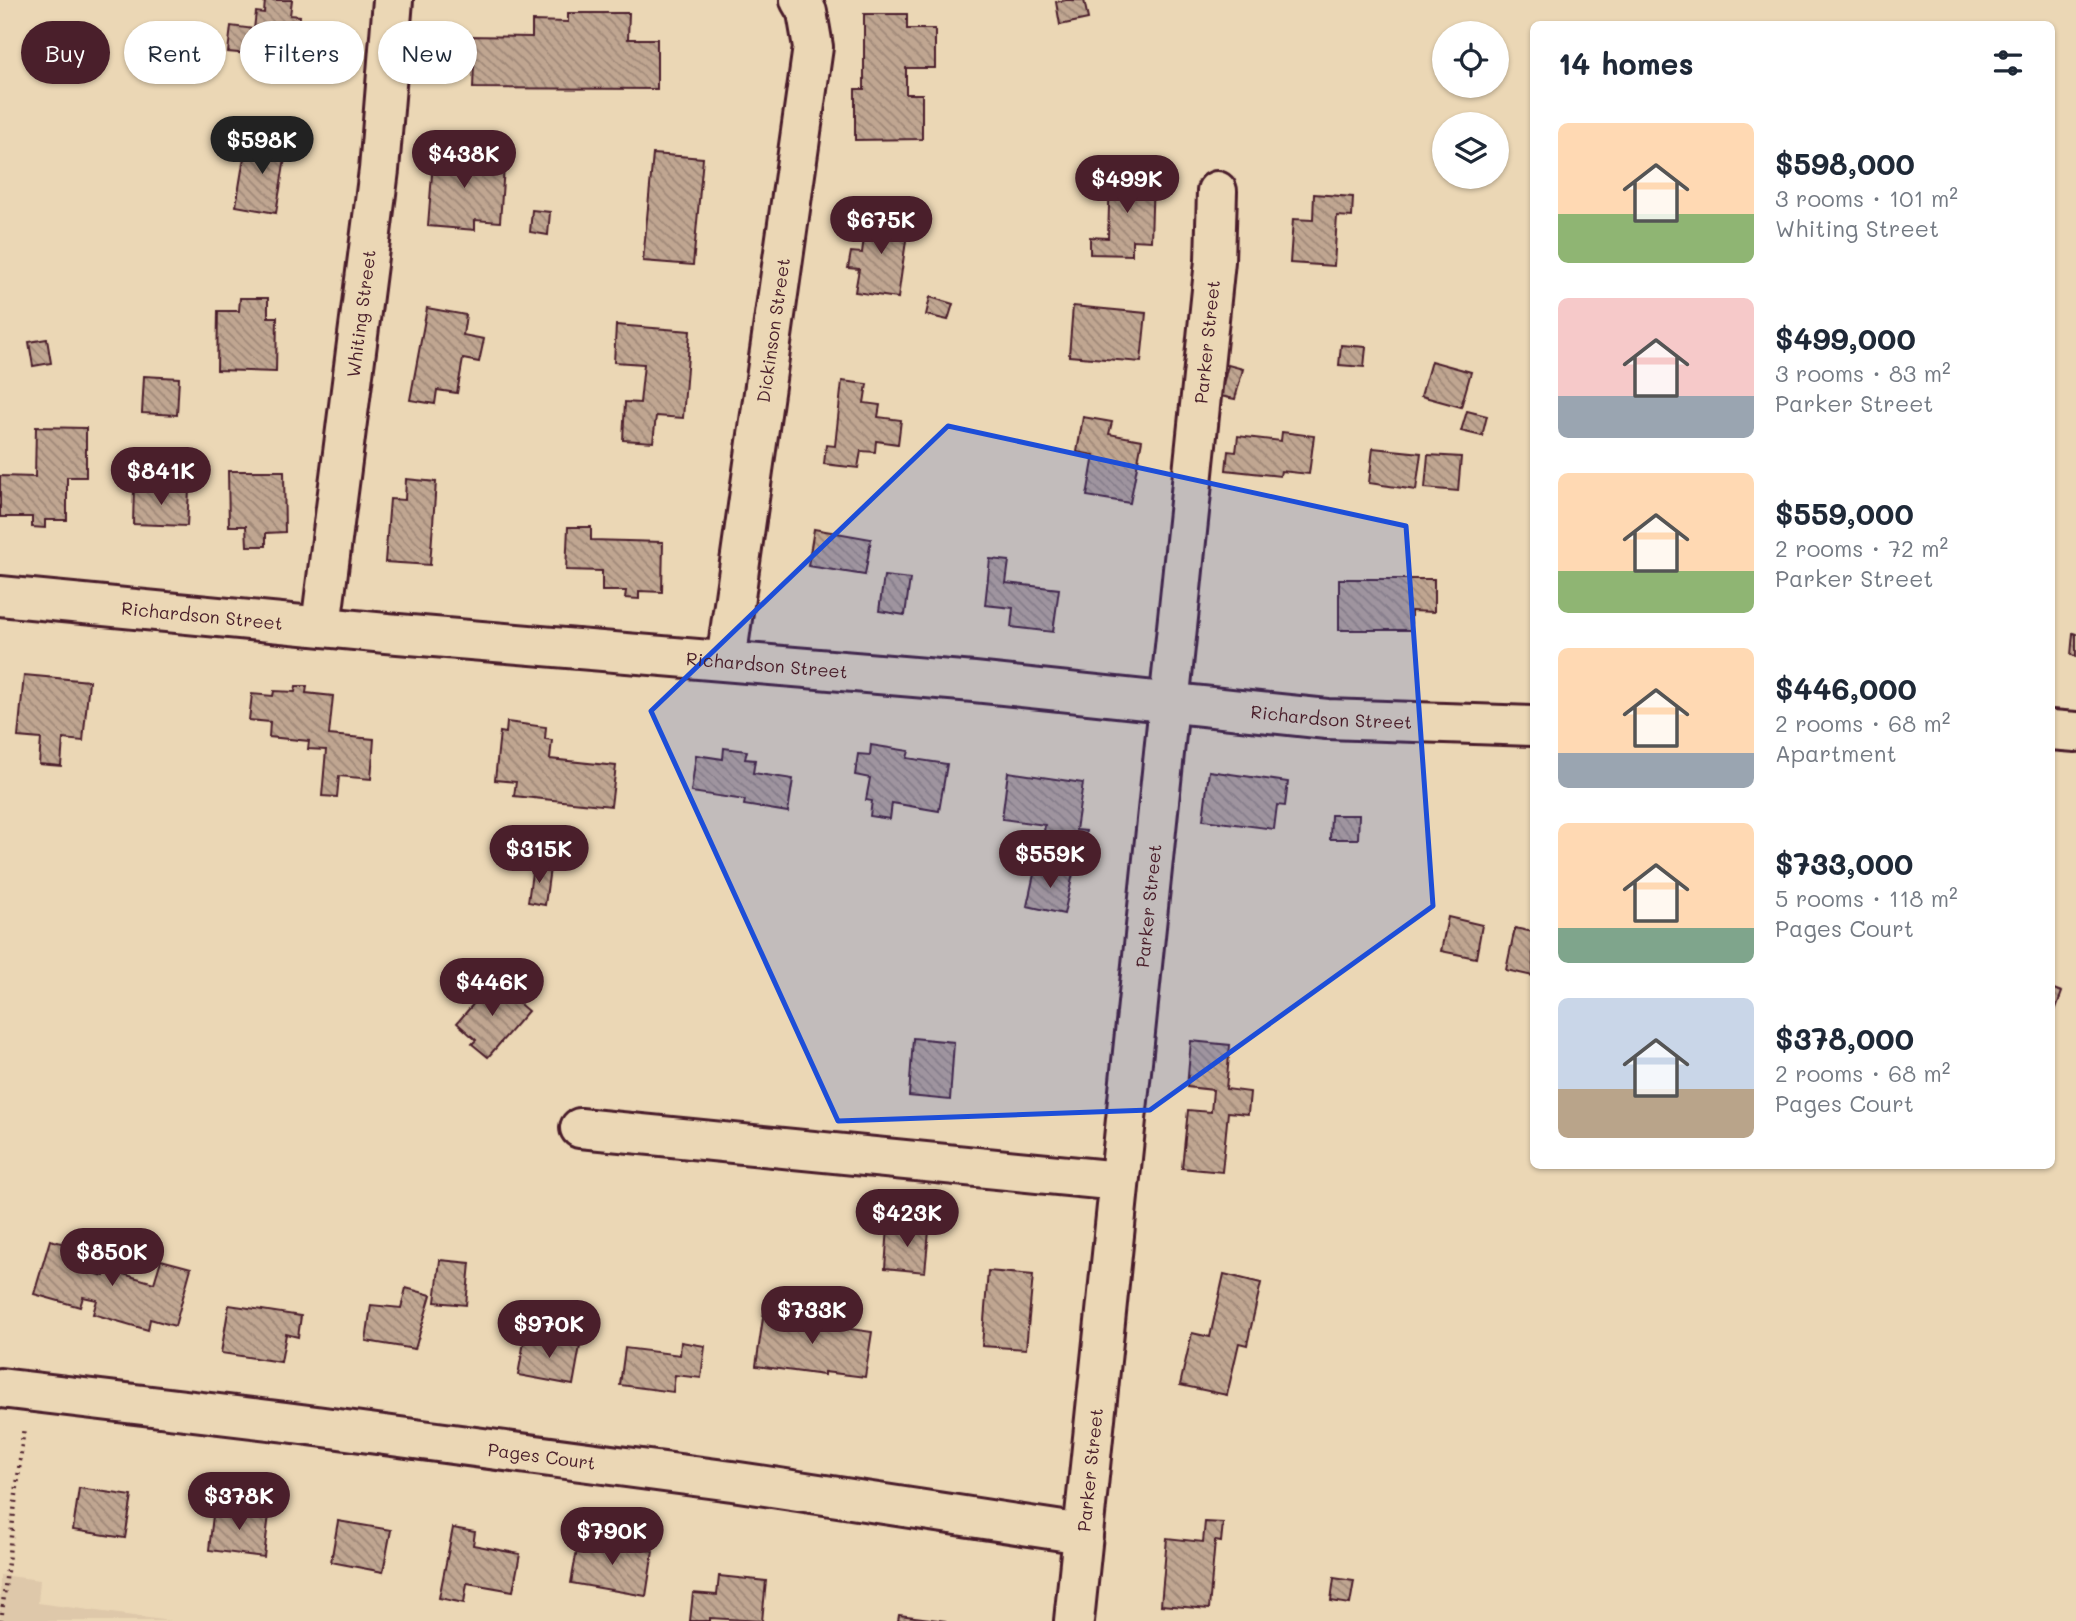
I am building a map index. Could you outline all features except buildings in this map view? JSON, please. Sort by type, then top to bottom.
[{"type":"street","name":"Whiting Street","points":[[321,626],[379,170],[393,0]]},
{"type":"street","name":"Dickinson Street","points":[[726,661],[813,47],[807,12],[800,0]]},
{"type":"street","name":"Parker Street","points":[[1074,1621],[1215,261],[1217,191]]},
{"type":"street","name":"Richardson Street","points":[[0,596],[974,682],[1327,719],[1530,726]]},
{"type":"street","points":[[2055,730],[2076,732]]},
{"type":"street","points":[[580,1128],[1119,1181]]},
{"type":"street","name":"Pages Court","points":[[14,1390],[286,1422],[719,1479],[1083,1534]]},
{"type":"path","points":[[1,1621],[14,1390]]},
{"type":"highlighted area","points":[[948,426],[1406,526],[1433,906],[1150,1110],[838,1121],[651,711]]},
{"type":"shaded area","points":[[0,1575],[40,1580],[38,1603],[170,1621],[0,1621]]}]
